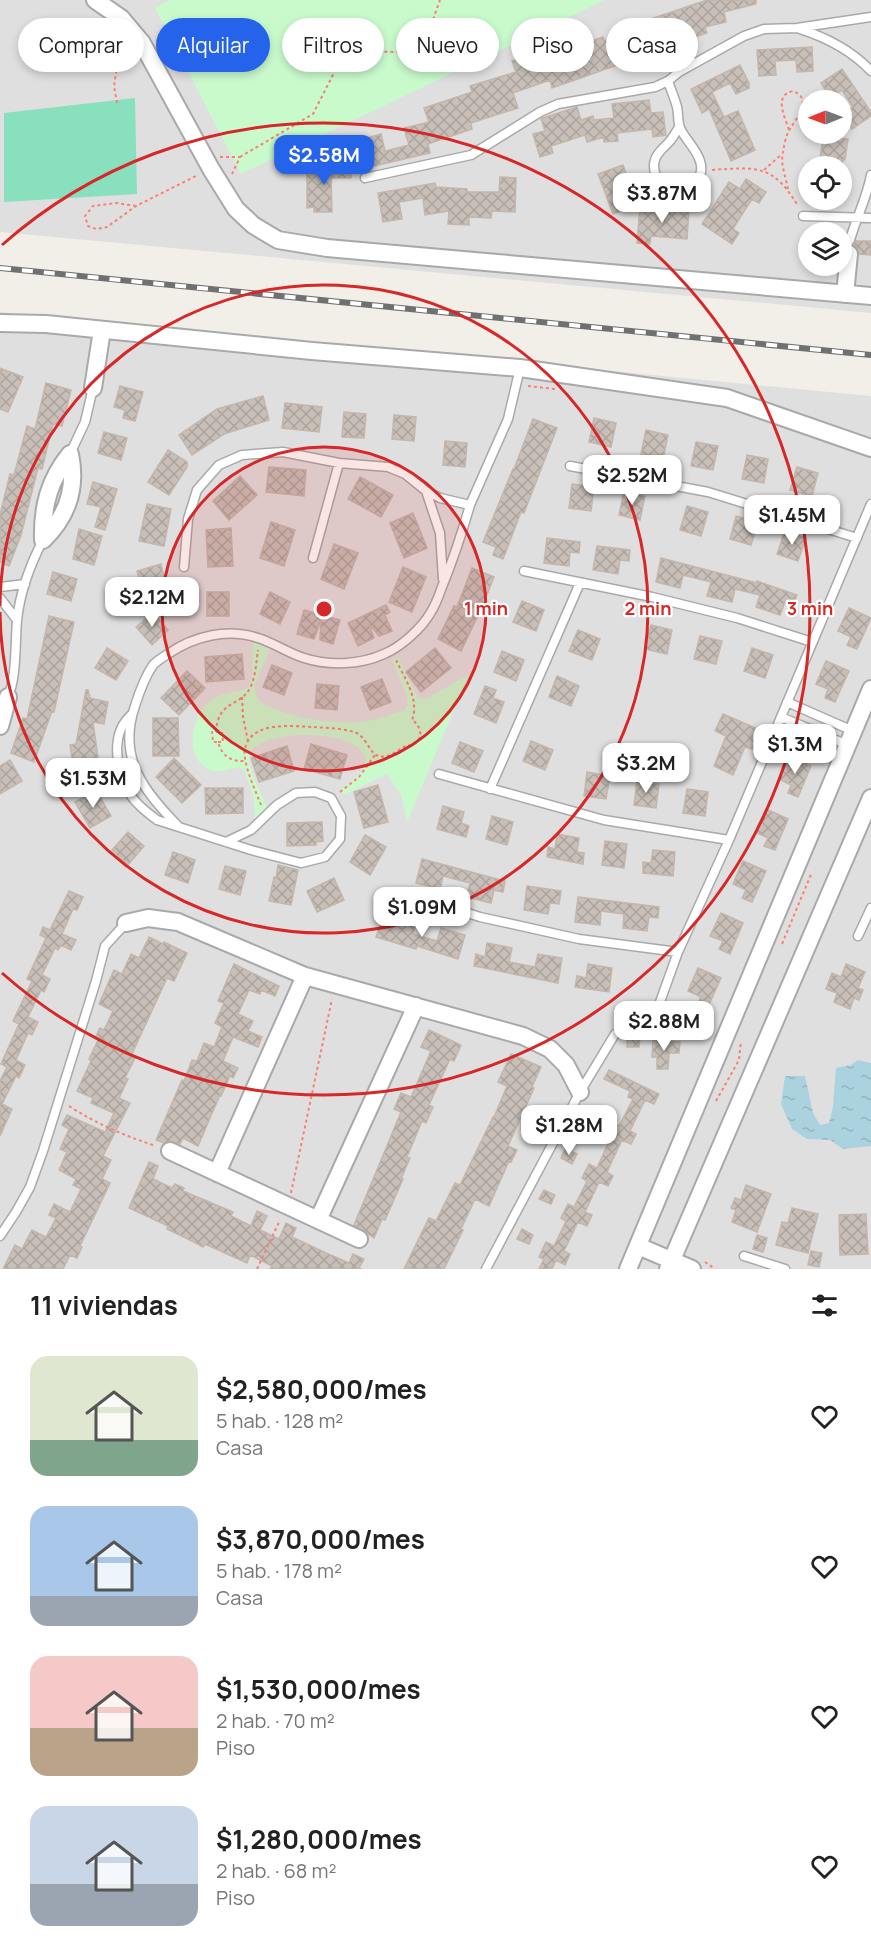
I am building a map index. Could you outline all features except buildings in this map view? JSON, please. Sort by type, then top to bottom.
[{"type":"street","points":[[95,0],[121,18]]},
{"type":"street","points":[[144,46],[214,163],[236,210],[253,225],[278,240],[327,248],[871,296]]},
{"type":"street","points":[[845,294],[847,276]]},
{"type":"street","points":[[0,323],[46,324],[312,351],[727,398],[871,448]]},
{"type":"street","points":[[93,388],[102,330]]},
{"type":"street","points":[[43,540],[61,520],[69,501],[73,481],[70,454]]},
{"type":"street","points":[[628,1269],[871,689]]},
{"type":"street","points":[[0,726],[4,702]]},
{"type":"street","points":[[670,1265],[871,798]]},
{"type":"street","points":[[126,922],[148,918],[178,922],[305,976],[522,1036],[550,1049],[566,1065],[580,1092]]},
{"type":"street","points":[[217,1173],[305,976]]},
{"type":"street","points":[[318,1220],[416,1006]]},
{"type":"street","points":[[170,1151],[359,1239]]},
{"type":"street","points":[[638,1246],[670,1265],[692,1269]]},
{"type":"lane","points":[[365,178],[471,155],[540,112],[558,104],[655,87],[744,36],[764,29],[797,28],[871,17]]},
{"type":"lane","points":[[797,28],[833,41],[871,71]]},
{"type":"lane","points":[[668,81],[678,109],[679,127],[700,161],[701,171],[697,180],[689,188],[677,191],[664,187],[658,181],[654,168],[655,159],[660,150],[669,142],[679,127]]},
{"type":"lane","points":[[852,237],[856,217],[868,191],[871,175]]},
{"type":"lane","points":[[868,191],[871,201]]},
{"type":"lane","points":[[803,216],[871,218]]},
{"type":"lane","points":[[178,826],[155,803],[140,783],[130,757],[129,739],[132,713],[154,664],[182,644],[212,635],[231,633],[260,638],[304,658],[331,663],[362,661],[386,654],[417,631],[432,611],[458,548],[470,505],[508,419],[519,376]]},
{"type":"lane","points":[[70,454],[85,422],[93,388]]},
{"type":"lane","points":[[184,567],[188,519],[197,490],[219,465],[242,455],[283,452],[339,463],[388,466],[405,474],[426,491],[440,498],[470,505]]},
{"type":"lane","points":[[313,558],[339,463]]},
{"type":"lane","points":[[570,466],[708,492],[857,538]]},
{"type":"lane","points":[[426,491],[440,534],[444,582]]},
{"type":"lane","points":[[660,1002],[678,952],[729,840],[871,504]]},
{"type":"lane","points":[[4,702],[15,659],[17,620],[25,584],[43,540]]},
{"type":"lane","points":[[524,571],[652,597],[737,618],[812,642]]},
{"type":"lane","points":[[490,789],[580,583]]},
{"type":"lane","points":[[0,587],[25,584]]},
{"type":"lane","points":[[0,598],[17,620]]},
{"type":"lane","points":[[788,702],[851,738]]},
{"type":"lane","points":[[132,713],[121,727],[117,743],[120,769],[132,797],[157,820],[251,850],[301,864],[325,857],[340,839],[341,816],[331,798],[315,792],[296,792],[277,805],[251,830],[226,842]]},
{"type":"lane","points":[[781,717],[851,738]]},
{"type":"lane","points":[[439,774],[604,819],[729,840]]},
{"type":"lane","points":[[418,897],[480,917],[579,939],[678,952]]},
{"type":"lane","points":[[858,936],[871,908]]},
{"type":"lane","points":[[0,1236],[30,1187],[59,1100],[105,946],[126,922]]},
{"type":"lane","points":[[486,1269],[580,1092],[615,1034]]},
{"type":"lane","points":[[744,1256],[785,1269]]},
{"type":"path","points":[[136,206],[116,203],[93,206],[85,216],[88,226],[96,229],[107,228],[136,206],[214,163],[240,157],[313,114],[340,61],[353,51],[396,52],[412,49],[426,39],[440,0]]},
{"type":"path","points":[[116,72],[114,86],[117,103]]},
{"type":"path","points":[[789,130],[781,100],[788,91],[793,90],[802,97],[803,104],[798,118],[789,130],[782,154],[788,189],[803,216]]},
{"type":"path","points":[[764,170],[782,154]]},
{"type":"path","points":[[230,180],[240,157]]},
{"type":"path","points":[[701,171],[745,168],[764,170],[788,189]]},
{"type":"path","points":[[519,376],[537,388],[560,390]]},
{"type":"path","points":[[216,732],[218,718],[225,708],[250,689],[255,674],[260,638]]},
{"type":"path","points":[[265,817],[245,761],[245,748],[255,733],[272,727],[288,726],[356,732],[375,755],[381,757],[393,754],[405,745],[414,744],[417,741],[421,733],[418,725],[412,720],[414,701],[391,650]]},
{"type":"path","points":[[242,697],[248,741]]},
{"type":"path","points":[[212,732],[222,732],[223,742],[218,742],[213,742],[212,732]]},
{"type":"path","points":[[218,742],[227,758],[245,761]]},
{"type":"path","points":[[331,798],[359,777],[375,755]]},
{"type":"path","points":[[257,1269],[290,1199],[335,984]]},
{"type":"path","points":[[59,1100],[93,1121],[127,1137],[170,1151]]},
{"type":"shaded area","points":[[0,0],[871,0],[871,313],[0,232]]},
{"type":"shaded area","points":[[0,312],[871,396],[871,1269],[0,1269]]},
{"type":"green space","points":[[170,0],[605,0],[567,18],[511,18],[511,45],[499,51],[499,18],[396,18],[396,72],[454,72],[241,174],[188,72],[270,72],[270,18],[160,18],[155,8]]},
{"type":"green space","points":[[135,98],[137,194],[4,202],[4,113]]},
{"type":"green space","points":[[253,641],[270,649],[254,686],[258,700],[279,711],[306,718],[346,722],[364,721],[404,710],[408,705],[406,693],[392,660],[398,657],[416,694],[421,699],[428,698],[469,674],[407,822],[401,795],[387,774],[344,795],[340,790],[364,768],[363,752],[352,744],[334,738],[313,735],[292,736],[272,739],[257,746],[249,756],[249,761],[267,807],[255,819],[254,799],[244,769],[213,771],[200,762],[193,743],[196,721],[201,711],[216,697],[248,688],[252,676]]},
{"type":"water","points":[[858,1060],[871,1063],[871,1146],[843,1149],[830,1140],[807,1139],[792,1129],[781,1104],[785,1076],[805,1076],[813,1113],[820,1125],[829,1123],[833,1107],[836,1068],[851,1065]]},
{"type":"railway","points":[[0,268],[871,355]]}]
